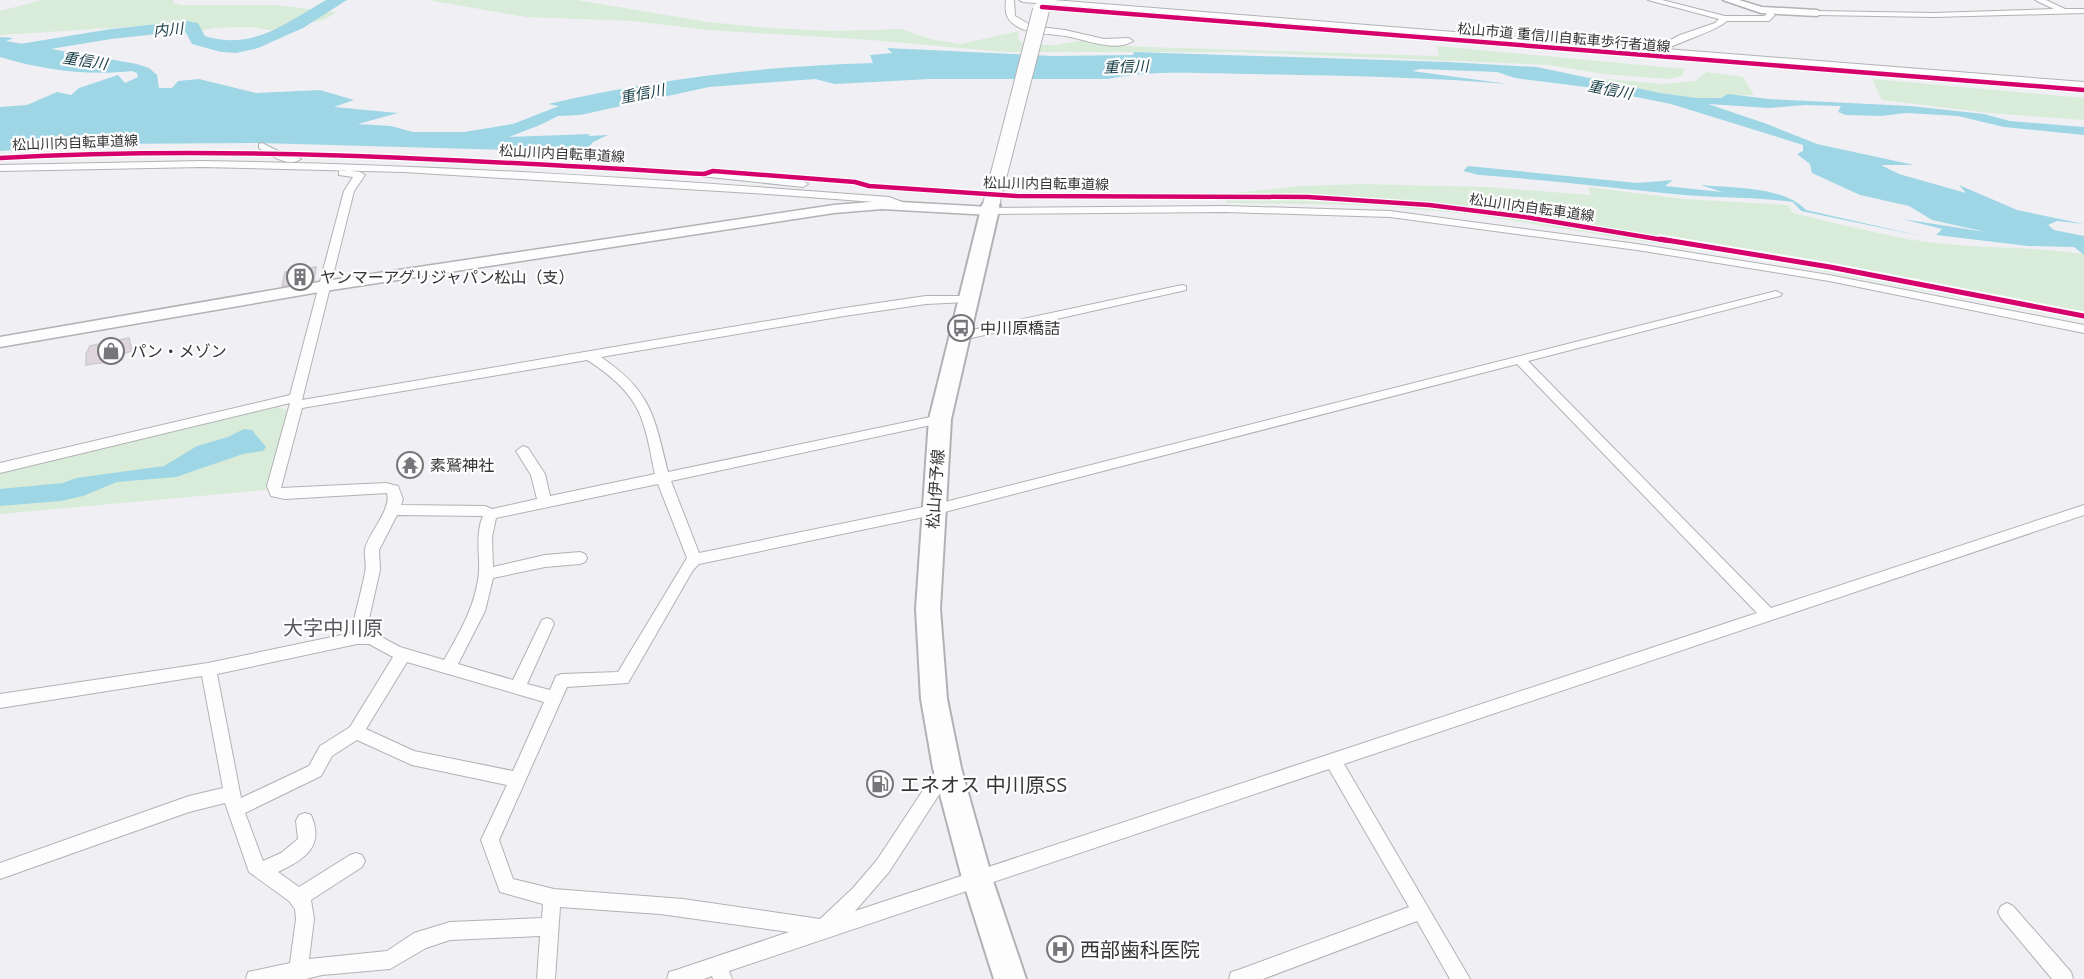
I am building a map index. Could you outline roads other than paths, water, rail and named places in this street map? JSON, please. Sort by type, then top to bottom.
[{"type":"main road","name":"松山伊予線","points":[[1010,979],[977,878],[947,768],[934,699],[929,652],[928,609],[940,419],[967,297],[1042,5]]},
{"type":"street","points":[[1010,0],[1011,18],[1026,28],[1061,32],[1099,42],[1129,41]]},
{"type":"street","points":[[1023,0],[2084,85]]},
{"type":"street","points":[[1652,0],[1725,18],[1767,19],[1771,15],[1769,11]]},
{"type":"street","points":[[1728,0],[1741,6],[1769,11],[1817,13],[1922,15],[2084,11]]},
{"type":"street","points":[[2039,0],[2066,12]]},
{"type":"street","points":[[1656,51],[1683,37],[1718,24],[1725,18]]},
{"type":"street","points":[[1549,48],[1604,47]]},
{"type":"street","points":[[262,146],[281,157],[321,161],[330,166]]},
{"type":"street","points":[[0,168],[149,163],[330,166],[533,174],[910,207],[1225,209],[1390,214],[1637,247],[1829,278],[2080,328]]},
{"type":"street","points":[[312,166],[325,171],[360,175],[852,202]]},
{"type":"street","points":[[704,174],[821,187],[850,193],[852,202]]},
{"type":"street","points":[[357,638],[373,570],[372,550],[385,521],[393,510],[395,494],[393,489],[285,494],[276,492],[274,486],[349,191],[360,175]]},
{"type":"street","points":[[0,342],[325,286],[852,202]]},
{"type":"street","points":[[958,336],[1182,288]]},
{"type":"street","points":[[822,929],[636,903],[552,899],[506,886],[490,840],[562,681],[622,678],[688,566],[695,560],[933,510],[1776,294]]},
{"type":"street","points":[[0,468],[296,402],[590,356],[844,312],[926,300],[967,297]]},
{"type":"street","points":[[590,356],[606,366],[639,402],[648,418],[672,507],[695,560]]},
{"type":"street","points":[[1520,360],[1768,615]]},
{"type":"street","points":[[393,510],[485,511],[491,514],[940,419]]},
{"type":"street","points":[[523,451],[537,474],[545,502]]},
{"type":"street","points":[[676,979],[719,972],[822,929],[2084,510]]},
{"type":"street","points":[[447,668],[472,626],[486,574],[484,527],[491,514]]},
{"type":"street","points":[[486,574],[545,561],[580,558]]},
{"type":"street","points":[[517,688],[547,624]]},
{"type":"street","points":[[0,701],[208,669],[357,638],[371,638],[403,655],[553,698]]},
{"type":"street","points":[[0,871],[189,804],[234,802],[315,771],[326,752],[356,732],[403,655]]},
{"type":"street","points":[[208,669],[234,802],[255,866],[304,905],[305,919],[297,974]]},
{"type":"street","points":[[356,732],[412,758],[516,779]]},
{"type":"street","points":[[1333,760],[1461,979]]},
{"type":"street","points":[[822,929],[859,894],[883,866],[947,768]]},
{"type":"street","points":[[262,871],[286,859],[306,844],[308,835],[305,821]]},
{"type":"street","points":[[298,898],[356,861]]},
{"type":"street","points":[[546,979],[552,899]]},
{"type":"street","points":[[1238,979],[1421,911]]},
{"type":"street","points":[[2007,912],[2064,979]]},
{"type":"street","points":[[255,979],[390,960],[421,940],[450,931],[550,927]]},
{"type":"water","name":"重信川","points":[[0,37],[14,38],[6,41],[137,64],[149,68],[157,75],[159,88],[172,88],[178,81],[199,79],[256,93],[320,90],[354,100],[334,107],[398,113],[358,124],[391,126],[413,132],[464,132],[513,124],[559,106],[548,104],[669,81],[791,67],[873,63],[870,55],[892,53],[887,48],[1054,56],[1133,55],[1134,52],[1537,67],[1660,93],[1697,98],[1721,98],[1728,94],[1769,99],[1910,106],[1984,114],[2010,121],[2084,127],[2084,135],[2004,127],[1958,116],[1906,113],[1881,116],[1846,115],[1838,112],[1841,106],[1805,105],[1769,108],[1708,104],[1817,144],[1914,165],[1881,165],[1899,174],[1966,193],[1959,185],[2017,210],[2084,224],[2057,221],[2048,225],[2054,230],[2084,236],[2084,255],[2074,247],[2028,246],[1936,235],[1942,229],[1902,219],[1986,232],[1932,220],[1909,206],[1860,195],[1812,173],[1810,164],[1797,154],[1803,151],[1803,145],[1671,104],[1586,87],[1515,78],[1497,72],[1420,69],[1412,71],[1508,84],[1381,77],[1180,73],[1143,74],[1109,79],[930,79],[835,84],[815,79],[709,87],[580,115],[558,116],[509,137],[608,135],[593,142],[585,152],[260,143],[101,144],[0,151],[0,107],[27,105],[57,92],[71,95],[79,88],[118,75],[125,83],[138,77],[137,73],[132,71],[99,73],[66,71],[0,57]]},
{"type":"water","points":[[1468,166],[1637,183],[1673,180],[1665,186],[1722,192],[1701,185],[1771,192],[1785,196],[1806,210],[1926,237],[1801,211],[1793,202],[1684,195],[1479,175],[1463,171]]},
{"type":"water","points":[[244,429],[252,430],[266,447],[263,451],[243,454],[176,477],[117,482],[83,496],[61,501],[0,506],[0,489],[63,483],[76,478],[164,466],[197,446],[228,437]]},
{"type":"waterway","name":"内川","points":[[14,50],[111,34],[186,26],[192,27],[198,40],[221,47],[236,47],[267,39],[297,25],[338,0]]},
{"type":"place","name":"ヤンマーアグリジャパン松山（支）","points":[[300,277]]},
{"type":"place","name":"中川原橋詰","points":[[961,328]]},
{"type":"place","name":"パン・メゾン","points":[[111,351]]},
{"type":"place","name":"素鷲神社","points":[[410,465]]},
{"type":"place","name":"エネオス 中川原SS","points":[[880,784]]},
{"type":"place","name":"西部歯科医院","points":[[1060,949]]},
{"type":"district","name":"大字中川原","points":[[333,627]]}]
